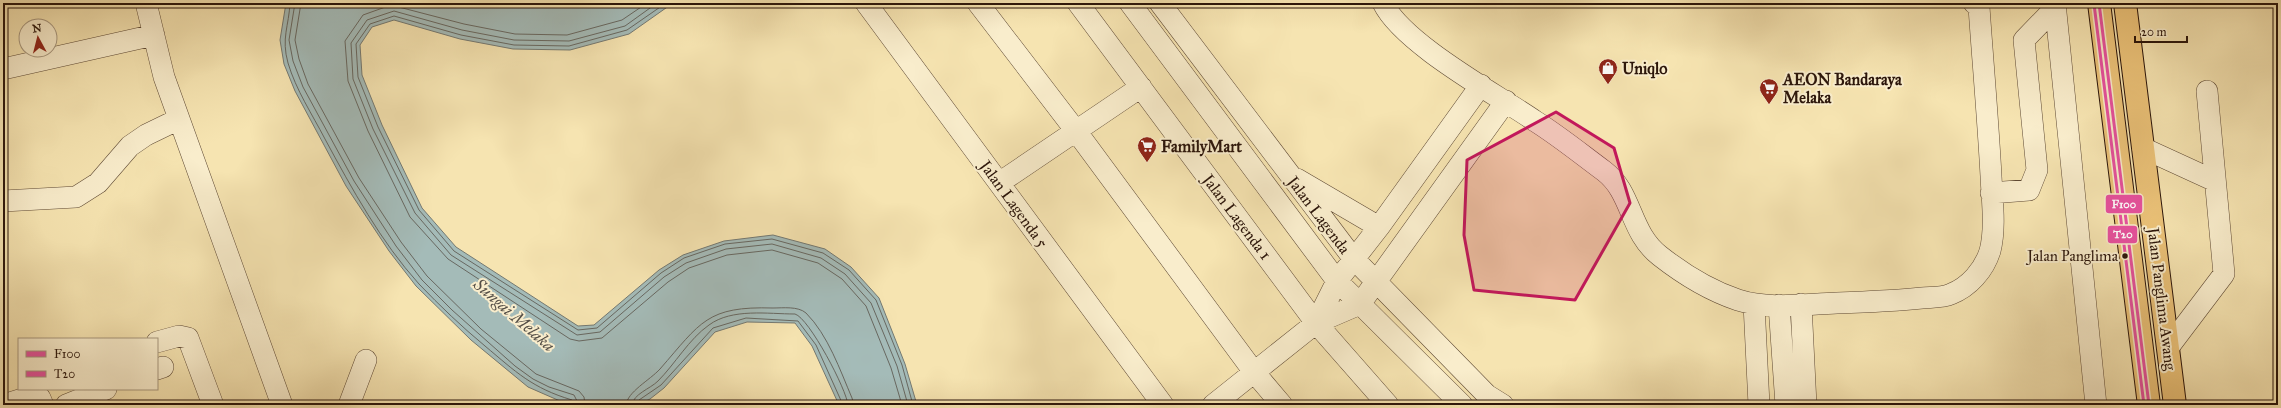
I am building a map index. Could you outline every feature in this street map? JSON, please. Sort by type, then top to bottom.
[{"type":"main road","name":"Jalan Panglima Awang","points":[[2099,3],[2149,405]]},
{"type":"main road","name":"Jalan Panglima Awang","points":[[2125,3],[2175,405]]},
{"type":"street","points":[[146,3],[164,77],[282,405]]},
{"type":"street","name":"Jalan Lagenda 5","points":[[866,3],[1163,405]]},
{"type":"street","points":[[978,3],[1076,131],[1254,372],[1282,405]]},
{"type":"street","name":"Jalan Lagenda 1","points":[[1078,3],[1316,323],[1388,405]]},
{"type":"street","name":"Jalan Lagenda","points":[[1130,3],[1337,280],[1462,405]]},
{"type":"street","name":"Jalan Lagenda","points":[[1160,3],[1353,258],[1376,284],[1487,394],[1502,405]]},
{"type":"street","points":[[1383,3],[1396,22],[1412,36],[1609,175],[1622,190],[1635,225],[1644,241],[1660,256],[1720,292],[1754,304],[1779,305],[1881,302],[1948,295],[1964,288],[1979,271],[1990,251],[1992,229],[1990,160],[1979,7],[1974,3]]},
{"type":"street","points":[[1991,193],[2030,190],[2037,170],[2024,40],[2055,5]]},
{"type":"street","points":[[2055,5],[2096,405]]},
{"type":"street","points":[[3,69],[154,35]]},
{"type":"street","points":[[1316,323],[1337,280],[1379,227],[1481,85]]},
{"type":"street","points":[[999,183],[1141,87]]},
{"type":"street","points":[[2168,348],[2224,274],[2207,91]]},
{"type":"street","points":[[1214,405],[1316,323],[1360,304],[1376,284],[1506,101]]},
{"type":"street","points":[[3,201],[76,196],[98,184],[130,146],[146,134],[179,119]]},
{"type":"street","points":[[2143,148],[2215,181]]},
{"type":"street","points":[[1288,174],[1379,227]]},
{"type":"street","points":[[1754,304],[1760,405]]},
{"type":"street","points":[[1801,304],[1806,405]]},
{"type":"street","points":[[1779,305],[1786,405]]},
{"type":"street","points":[[158,342],[179,336],[188,338],[214,405]]},
{"type":"street","points":[[349,405],[366,360]]},
{"type":"street","points":[[66,405],[104,390]]},
{"type":"street","points":[[3,405],[39,396]]},
{"type":"highlighted area","points":[[1556,112],[1614,148],[1630,203],[1575,300],[1474,290],[1464,235],[1467,160]]},
{"type":"water","name":"Sungai Melaka","points":[[286,3],[673,3],[629,34],[570,50],[513,49],[460,39],[394,20],[372,27],[360,45],[362,75],[382,125],[422,208],[456,247],[578,326],[594,325],[659,270],[683,255],[724,241],[773,235],[825,249],[851,267],[879,298],[905,364],[917,405],[839,405],[812,346],[795,323],[747,322],[715,332],[664,388],[650,399],[638,405],[577,405],[560,401],[528,387],[471,340],[416,286],[389,251],[346,186],[295,91],[284,64],[280,40]]},
{"type":"transit line","name":"F100","points":[[2099,3],[2149,405]]},
{"type":"transit line","name":"T20","points":[[2094,4],[2144,405]]},
{"type":"place","name":"Uniqlo","points":[[1608,85]]},
{"type":"place","name":"AEON Bandaraya Melaka","points":[[1769,105]]},
{"type":"place","name":"FamilyMart","points":[[1147,163]]},
{"type":"place","name":"Jalan Panglima","points":[[2125,256]]}]
